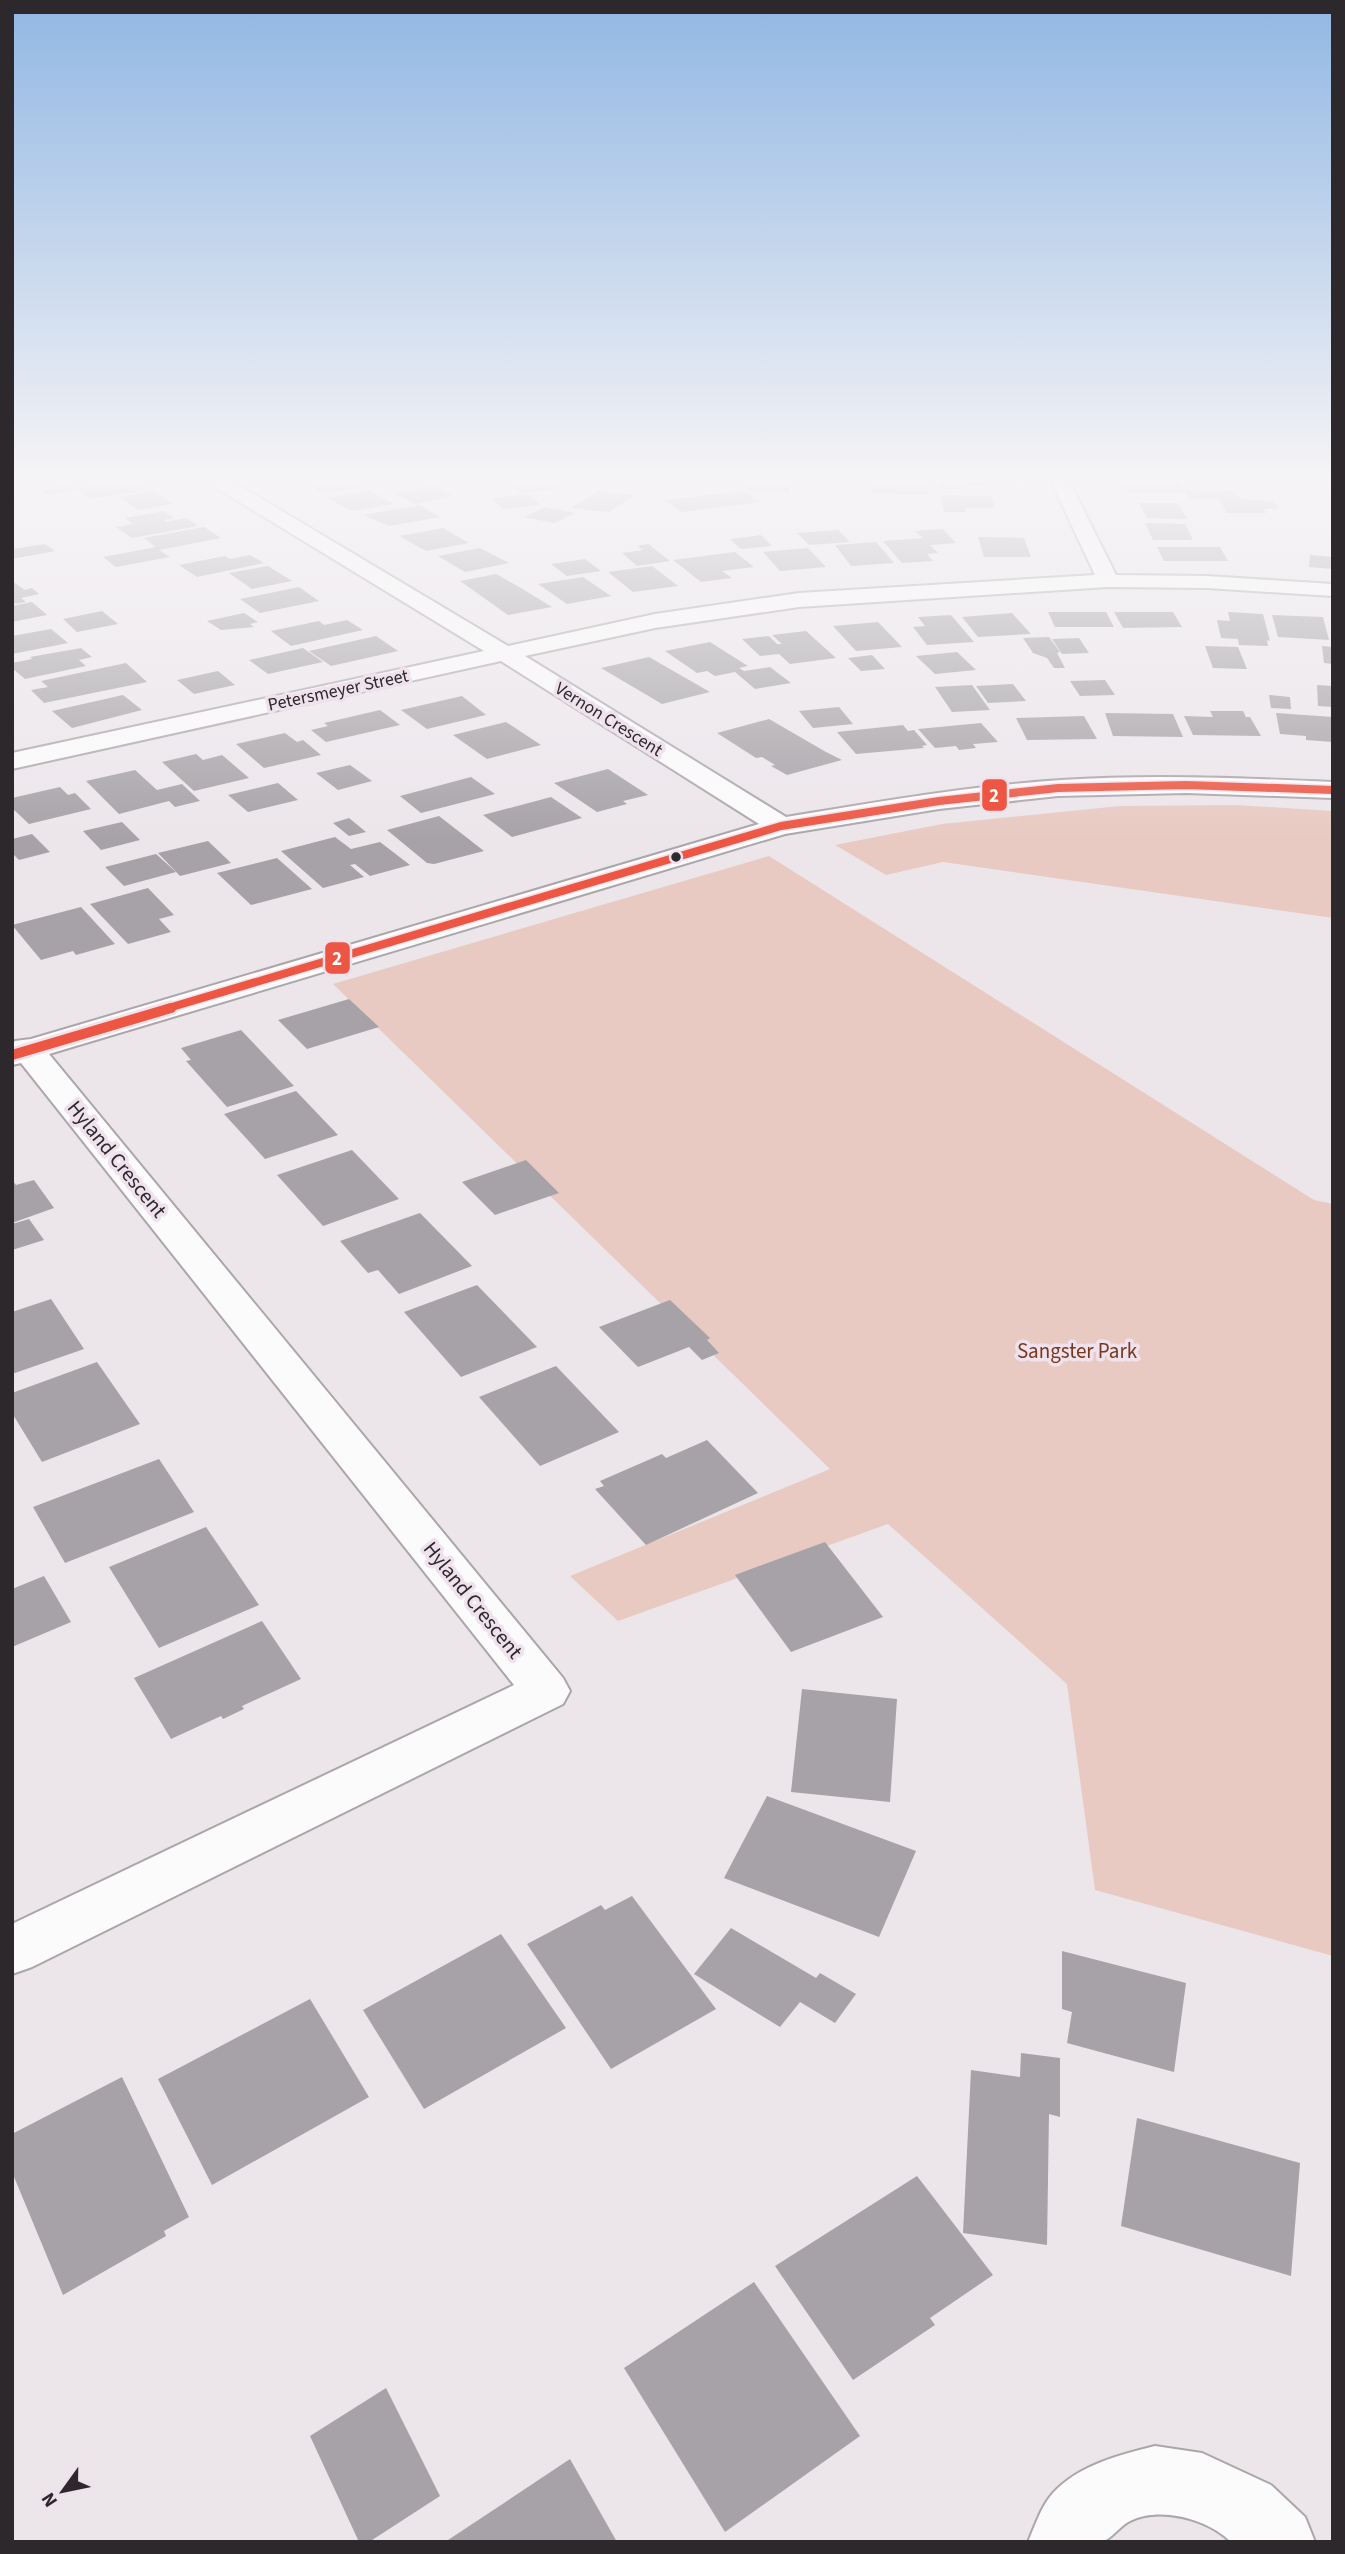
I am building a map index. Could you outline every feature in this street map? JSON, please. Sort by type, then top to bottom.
[{"type":"street","name":"Vernon Crescent","points":[[419,602],[781,826]]},
{"type":"street","name":"Petersmeyer Street","points":[[13,760],[655,621],[784,602]]},
{"type":"street","points":[[20,1052],[781,826],[910,804],[1097,786],[1236,786],[1333,790]]},
{"type":"street","name":"Hyland Crescent","points":[[12,1950],[546,1690],[20,1052]]},
{"type":"street","points":[[1063,2542],[1077,2518],[1113,2491],[1155,2480],[1202,2487],[1247,2509],[1280,2542]]},
{"type":"green space","points":[[1236,805],[1333,811],[1333,918],[943,862],[886,875],[835,845],[942,824],[1120,806]]},
{"type":"green space","name":"Sangster Park","points":[[769,856],[1314,1200],[1333,1204],[1333,1956],[1095,1890],[1067,1684],[888,1524],[618,1621],[570,1576],[830,1469],[333,984]]},
{"type":"building","points":[[32,602],[47,615],[12,622],[12,606]]},
{"type":"building","points":[[245,602],[313,602],[260,613]]},
{"type":"building","points":[[490,602],[544,602],[552,607],[508,615]]},
{"type":"building","points":[[102,611],[118,624],[77,632],[63,619]]},
{"type":"building","points":[[1048,612],[1106,612],[1114,627],[1055,627]]},
{"type":"building","points":[[1114,612],[1173,612],[1182,627],[1123,628]]},
{"type":"building","points":[[1228,612],[1263,614],[1270,641],[1267,640],[1268,646],[1239,645],[1238,639],[1221,638],[1217,620],[1230,621]]},
{"type":"building","points":[[244,613],[258,622],[250,624],[254,627],[221,630],[207,621]]},
{"type":"building","points":[[1012,613],[1031,634],[978,637],[962,617]]},
{"type":"building","points":[[951,615],[974,642],[927,645],[913,627],[925,626],[918,617]]},
{"type":"building","points":[[1272,615],[1323,617],[1329,640],[1278,637]]},
{"type":"building","points":[[347,620],[363,630],[291,646],[271,631],[319,621],[324,625]]},
{"type":"building","points":[[878,622],[902,647],[856,651],[833,626]]},
{"type":"building","points":[[51,629],[68,643],[12,654],[12,636]]},
{"type":"building","points":[[806,631],[836,658],[790,664],[779,654],[760,656],[742,639],[769,636],[777,644],[782,644],[772,635]]},
{"type":"building","points":[[376,636],[398,651],[331,666],[309,651]]},
{"type":"building","points":[[1049,637],[1060,652],[1057,653],[1065,668],[1054,668],[1047,658],[1033,653],[1023,638]]},
{"type":"building","points":[[1079,638],[1089,653],[1062,654],[1052,639]]},
{"type":"building","points":[[710,642],[748,666],[739,668],[744,671],[770,667],[791,683],[755,689],[735,672],[715,676],[707,671],[697,673],[665,651]]},
{"type":"building","points":[[1205,646],[1238,647],[1247,669],[1213,668]]},
{"type":"building","points":[[1322,646],[1333,647],[1333,664],[1324,663]]},
{"type":"building","points":[[81,648],[92,657],[79,660],[86,666],[25,679],[12,668],[12,663],[32,659],[30,657]]},
{"type":"building","points":[[303,648],[323,662],[268,674],[249,660]]},
{"type":"building","points":[[957,652],[976,670],[935,674],[916,656]]},
{"type":"building","points":[[872,655],[885,669],[861,671],[848,658]]},
{"type":"building","points":[[649,657],[710,692],[662,704],[601,668]]},
{"type":"building","points":[[126,663],[147,682],[44,703],[31,690],[48,687],[41,681]]},
{"type":"building","points":[[218,671],[235,685],[194,694],[177,680]]},
{"type":"building","points":[[1105,680],[1115,695],[1080,696],[1070,681]]},
{"type":"building","points":[[1013,684],[1026,701],[988,703],[976,686]]},
{"type":"building","points":[[972,685],[990,710],[952,712],[935,687]]},
{"type":"building","points":[[1317,685],[1333,686],[1333,707],[1318,706]]},
{"type":"building","points":[[123,695],[142,710],[72,728],[52,711]]},
{"type":"building","points":[[1269,695],[1290,697],[1291,709],[1271,708]]},
{"type":"building","points":[[462,696],[486,715],[427,729],[401,710]]},
{"type":"building","points":[[839,707],[853,724],[813,728],[799,711]]},
{"type":"building","points":[[380,710],[400,725],[326,742],[311,730],[328,726],[324,723]]},
{"type":"building","points":[[1210,711],[1243,711],[1246,717],[1250,717],[1261,736],[1193,735],[1184,716],[1213,717]]},
{"type":"building","points":[[1105,713],[1173,714],[1183,737],[1113,736]]},
{"type":"building","points":[[1276,713],[1333,717],[1333,742],[1280,734]]},
{"type":"building","points":[[1084,716],[1097,739],[1027,740],[1016,718]]},
{"type":"building","points":[[769,719],[842,760],[787,775],[762,757],[756,758],[717,733]]},
{"type":"building","points":[[506,722],[541,745],[487,759],[453,735]]},
{"type":"building","points":[[981,723],[998,742],[973,744],[976,748],[959,750],[956,746],[935,748],[918,729]]},
{"type":"building","points":[[903,725],[908,731],[914,730],[927,745],[922,746],[924,748],[856,754],[837,732]]},
{"type":"building","points":[[285,733],[297,742],[303,740],[321,755],[264,768],[236,744]]},
{"type":"building","points":[[196,754],[203,760],[222,755],[249,778],[194,791],[162,762]]},
{"type":"building","points":[[350,765],[372,781],[338,790],[316,773]]},
{"type":"building","points":[[608,769],[648,795],[623,801],[627,804],[597,812],[554,783]]},
{"type":"building","points":[[135,770],[157,790],[182,784],[200,801],[175,807],[169,801],[119,814],[86,781]]},
{"type":"building","points":[[471,777],[495,794],[421,813],[400,796]]},
{"type":"building","points":[[278,783],[298,800],[248,812],[228,795]]},
{"type":"building","points":[[60,787],[68,795],[75,793],[91,809],[29,824],[12,808],[12,798]]},
{"type":"building","points":[[551,797],[582,818],[512,837],[483,815]]},
{"type":"building","points":[[439,816],[484,851],[434,864],[427,863],[387,830]]},
{"type":"building","points":[[349,818],[366,832],[349,836],[333,823]]},
{"type":"building","points":[[122,822],[140,840],[101,850],[83,831]]},
{"type":"building","points":[[32,834],[50,852],[19,860],[12,853],[12,839]]},
{"type":"building","points":[[335,837],[351,849],[380,842],[410,865],[370,876],[355,864],[350,865],[364,877],[323,888],[281,851]]},
{"type":"building","points":[[208,841],[231,863],[180,876],[158,853]]},
{"type":"building","points":[[156,854],[176,872],[124,886],[105,867]]},
{"type":"building","points":[[277,858],[312,889],[251,905],[217,873]]},
{"type":"building","points":[[148,888],[174,915],[159,919],[171,932],[128,944],[90,904]]},
{"type":"building","points":[[81,907],[115,944],[76,955],[73,951],[41,960],[12,925]]},
{"type":"building","points":[[349,999],[379,1027],[307,1049],[278,1020]]},
{"type":"building","points":[[241,1030],[294,1086],[227,1107],[186,1061],[191,1060],[181,1048]]},
{"type":"building","points":[[296,1091],[338,1135],[265,1159],[224,1114]]},
{"type":"building","points":[[352,1150],[399,1199],[323,1226],[277,1175]]},
{"type":"building","points":[[526,1160],[559,1193],[495,1215],[462,1182]]},
{"type":"building","points":[[12,1180],[16,1185],[34,1180],[54,1208],[12,1223]]},
{"type":"building","points":[[420,1213],[472,1266],[399,1294],[378,1270],[368,1273],[340,1241]]},
{"type":"building","points":[[29,1219],[44,1240],[12,1250],[12,1224]]},
{"type":"building","points":[[477,1285],[537,1347],[461,1377],[404,1312]]},
{"type":"building","points":[[51,1299],[84,1349],[12,1374],[12,1312]]},
{"type":"building","points":[[670,1300],[710,1338],[707,1340],[719,1353],[702,1360],[689,1347],[638,1367],[599,1327]]},
{"type":"building","points":[[97,1362],[140,1424],[42,1462],[12,1413],[12,1393]]},
{"type":"building","points":[[556,1366],[619,1432],[540,1466],[479,1397]]},
{"type":"building","points":[[707,1440],[758,1493],[646,1545],[595,1489],[604,1486],[600,1481],[662,1454],[666,1458]]},
{"type":"building","points":[[159,1459],[194,1512],[65,1563],[33,1507]]},
{"type":"building","points":[[206,1527],[259,1605],[159,1648],[109,1567]]},
{"type":"building","points":[[825,1542],[883,1617],[791,1652],[735,1575]]},
{"type":"building","points":[[44,1576],[71,1622],[12,1647],[12,1589]]},
{"type":"building","points":[[262,1621],[301,1679],[242,1706],[244,1709],[223,1719],[221,1716],[171,1739],[134,1678]]},
{"type":"building","points":[[802,1689],[897,1699],[890,1802],[791,1792]]},
{"type":"building","points":[[767,1796],[916,1851],[879,1937],[724,1878]]},
{"type":"building","points":[[632,1896],[716,2009],[611,2069],[527,1944],[601,1905],[605,1910]]},
{"type":"building","points":[[731,1928],[816,1978],[820,1973],[856,1994],[835,2023],[800,2002],[780,2027],[694,1974]]},
{"type":"building","points":[[501,1934],[566,2028],[424,2109],[363,2010]]},
{"type":"building","points":[[1062,1951],[1186,1983],[1174,2072],[1067,2043],[1072,2012],[1062,2009]]},
{"type":"building","points":[[310,1999],[369,2097],[212,2185],[158,2079]]},
{"type":"building","points":[[1021,2053],[1060,2058],[1060,2117],[1049,2114],[1047,2245],[963,2233],[971,2070],[1020,2077]]},
{"type":"building","points":[[122,2077],[189,2217],[164,2231],[166,2236],[63,2295],[12,2172],[12,2134]]},
{"type":"building","points":[[1137,2118],[1300,2163],[1291,2276],[1121,2226]]},
{"type":"building","points":[[917,2176],[993,2275],[930,2318],[935,2325],[853,2380],[775,2266]]},
{"type":"building","points":[[754,2282],[860,2436],[725,2532],[624,2368]]},
{"type":"building","points":[[386,2388],[440,2496],[369,2542],[359,2542],[310,2436]]},
{"type":"building","points":[[570,2459],[617,2542],[445,2542],[501,2505]]},
{"type":"transit line","name":"2","points":[[12,1055],[781,826],[939,801],[1058,788],[1186,785],[1333,790]]}]
